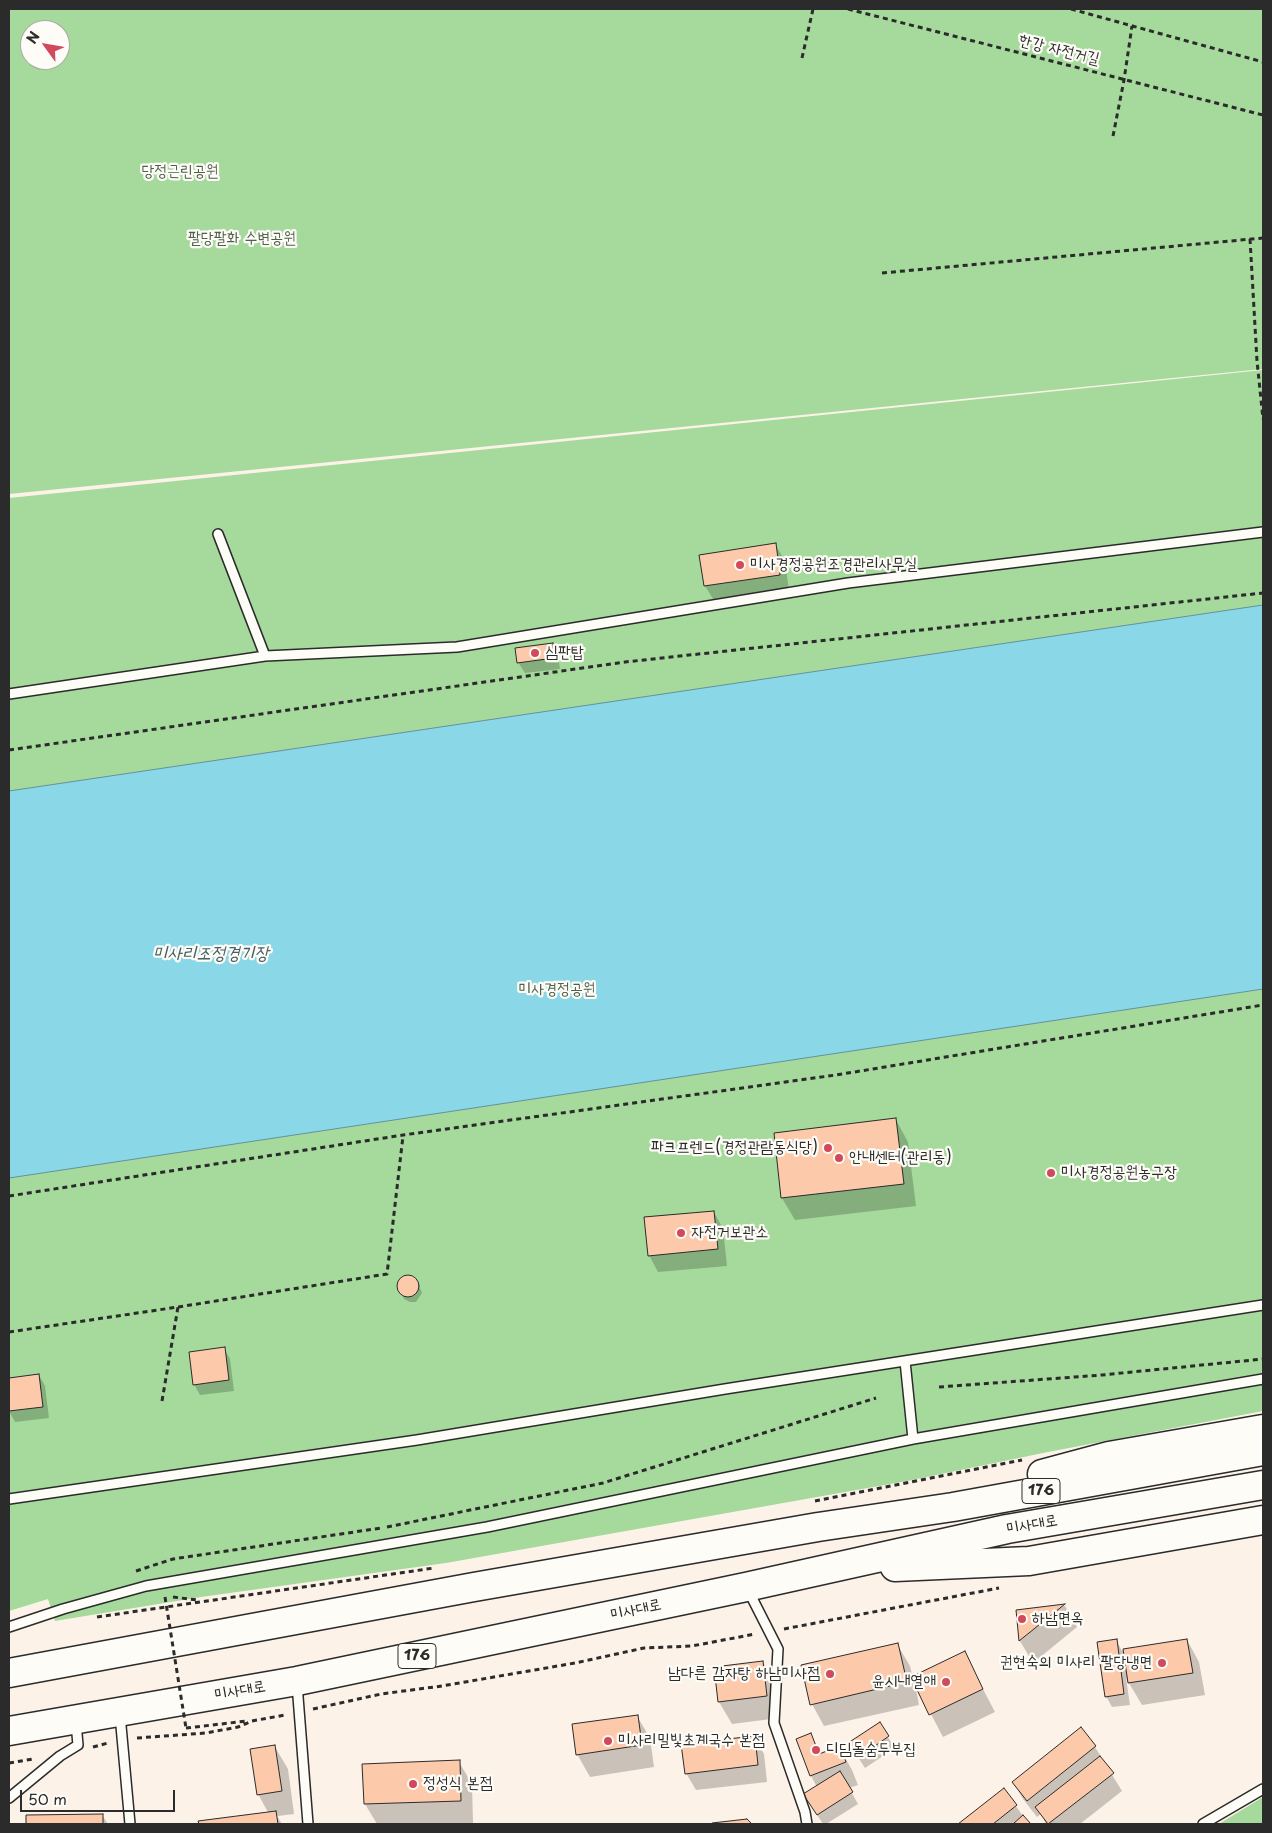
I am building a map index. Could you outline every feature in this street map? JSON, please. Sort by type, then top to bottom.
[{"type":"main road","points":[[816,1514],[1054,1472],[1109,1456],[1263,1429]]},
{"type":"main road","name":"미사대로","points":[[9,1673],[454,1591],[816,1514],[953,1507],[1263,1451]]},
{"type":"main road","name":"미사대로","points":[[9,1731],[297,1681],[824,1571],[1007,1529],[1263,1485]]},
{"type":"main road","points":[[824,1571],[1029,1561],[1263,1520]]},
{"type":"lane","points":[[9,694],[265,656],[457,647],[848,583],[1263,532]]},
{"type":"lane","points":[[218,534],[265,656]]},
{"type":"lane","points":[[9,1499],[417,1440],[725,1389],[1263,1305]]},
{"type":"lane","points":[[905,1361],[913,1439]]},
{"type":"lane","points":[[9,1627],[63,1609],[146,1586],[487,1527],[913,1439],[1263,1379]]},
{"type":"lane","points":[[746,1587],[778,1648],[774,1723],[805,1812],[807,1824]]},
{"type":"lane","points":[[297,1681],[308,1824]]},
{"type":"lane","points":[[120,1712],[130,1824]]},
{"type":"lane","points":[[9,1798],[60,1756],[78,1745],[75,1720]]},
{"type":"lane","points":[[1203,1824],[1263,1789]]},
{"type":"path","points":[[802,58],[813,9]]},
{"type":"path","name":"한강 자전거길","points":[[848,9],[1263,115]]},
{"type":"path","points":[[1071,9],[1263,62]]},
{"type":"path","points":[[1113,136],[1132,26]]},
{"type":"path","points":[[882,273],[1263,238]]},
{"type":"path","points":[[1250,239],[1257,361],[1263,419]]},
{"type":"path","points":[[9,750],[625,662],[1263,594]]},
{"type":"path","points":[[9,1196],[403,1135],[836,1075],[1263,1005]]},
{"type":"path","points":[[9,1332],[387,1274],[403,1135]]},
{"type":"path","points":[[162,1401],[178,1307]]},
{"type":"path","points":[[939,1387],[1102,1375],[1263,1359]]},
{"type":"path","points":[[128,1574],[173,1559],[384,1528],[603,1484],[876,1398]]},
{"type":"path","points":[[816,1514],[1030,1458]]},
{"type":"path","points":[[90,1618],[438,1567]]},
{"type":"path","points":[[201,1601],[165,1597],[186,1728],[252,1721],[381,1694],[442,1686],[575,1663],[644,1648],[692,1646],[1009,1586]]},
{"type":"path","points":[[9,1763],[60,1756],[122,1739],[206,1733],[238,1727],[252,1721]]},
{"type":"green space","name":"팔당팔화 수변공원","points":[[9,9],[1263,9],[1263,369],[9,494]]},
{"type":"green space","name":"미사경정공원","points":[[1263,370],[1263,1411],[907,1481],[446,1563],[201,1597],[55,1621],[48,1599],[9,1611],[9,498]]},
{"type":"green space","points":[[1263,1797],[1263,1824],[1219,1824]]},
{"type":"water","name":"미사리조정경기장","points":[[1263,605],[1263,989],[9,1178],[9,791]]},
{"type":"building","name":"미사경정공원조경관리사무실","points":[[776,543],[780,575],[704,586],[699,555]]},
{"type":"building","name":"심판탑","points":[[553,643],[554,658],[517,663],[515,648]]},
{"type":"building","name":"안내센터(관리동)","points":[[896,1118],[904,1184],[781,1198],[774,1133]]},
{"type":"building","name":"자전거보관소","points":[[714,1211],[718,1249],[648,1256],[644,1217]]},
{"type":"building","points":[[404,1275],[412,1275],[419,1282],[419,1290],[412,1297],[404,1297],[397,1290],[397,1282]]},
{"type":"building","points":[[225,1347],[229,1380],[193,1385],[189,1352]]},
{"type":"building","points":[[39,1374],[43,1407],[9,1411],[9,1378]]},
{"type":"building","points":[[1065,1604],[1019,1641],[1016,1610]]},
{"type":"building","points":[[1117,1639],[1124,1694],[1105,1697],[1097,1642]]},
{"type":"building","points":[[1187,1639],[1193,1673],[1128,1683],[1123,1649]]},
{"type":"building","points":[[898,1643],[907,1682],[810,1705],[801,1665]]},
{"type":"building","points":[[965,1651],[983,1689],[929,1715],[911,1677]]},
{"type":"building","points":[[763,1661],[767,1696],[718,1702],[714,1667]]},
{"type":"building","points":[[638,1715],[642,1745],[576,1755],[572,1724]]},
{"type":"building","points":[[880,1722],[889,1736],[858,1758],[848,1743]]},
{"type":"building","points":[[1081,1727],[1096,1746],[1027,1801],[1012,1782]]},
{"type":"building","points":[[811,1733],[819,1754],[840,1746],[846,1762],[810,1776],[796,1739]]},
{"type":"building","points":[[755,1736],[758,1765],[685,1774],[681,1744]]},
{"type":"building","points":[[275,1745],[282,1791],[257,1795],[250,1749]]},
{"type":"building","points":[[1100,1756],[1114,1773],[1048,1824],[1035,1807]]},
{"type":"building","points":[[460,1760],[461,1801],[364,1804],[362,1764]]},
{"type":"building","points":[[840,1771],[853,1792],[817,1815],[803,1794]]},
{"type":"building","points":[[1004,1788],[1017,1805],[993,1824],[958,1824]]},
{"type":"building","points":[[276,1811],[278,1824],[199,1824],[198,1821]]},
{"type":"building","points":[[103,1814],[103,1824],[26,1824],[26,1815]]},
{"type":"building","points":[[1023,1815],[1031,1824],[1013,1824]]},
{"type":"building","points":[[747,1819],[752,1824],[712,1824],[712,1823]]},
{"type":"place","name":"미사경정공원조경관리사무실","points":[[740,565]]},
{"type":"place","name":"심판탑","points":[[535,653]]},
{"type":"place","name":"파크프렌드(경정관람동식당)","points":[[828,1148]]},
{"type":"place","name":"안내센터(관리동)","points":[[839,1158]]},
{"type":"place","name":"미사경정공원농구장","points":[[1051,1173]]},
{"type":"place","name":"자전거보관소","points":[[681,1233]]},
{"type":"place","name":"하남면옥","points":[[1022,1619]]},
{"type":"place","name":"권현숙의 미사리 팔당냉면","points":[[1162,1663]]},
{"type":"place","name":"남다른 감자탕 하남미사점","points":[[830,1674]]},
{"type":"place","name":"윤시내열애","points":[[946,1682]]},
{"type":"place","name":"미사리밀빛초계국수 본점","points":[[608,1741]]},
{"type":"place","name":"디딤돌숨두부집","points":[[816,1750]]},
{"type":"place","name":"정성식 본점","points":[[413,1784]]},
{"type":"park label","name":"당정근린공원","points":[[180,172]]}]
